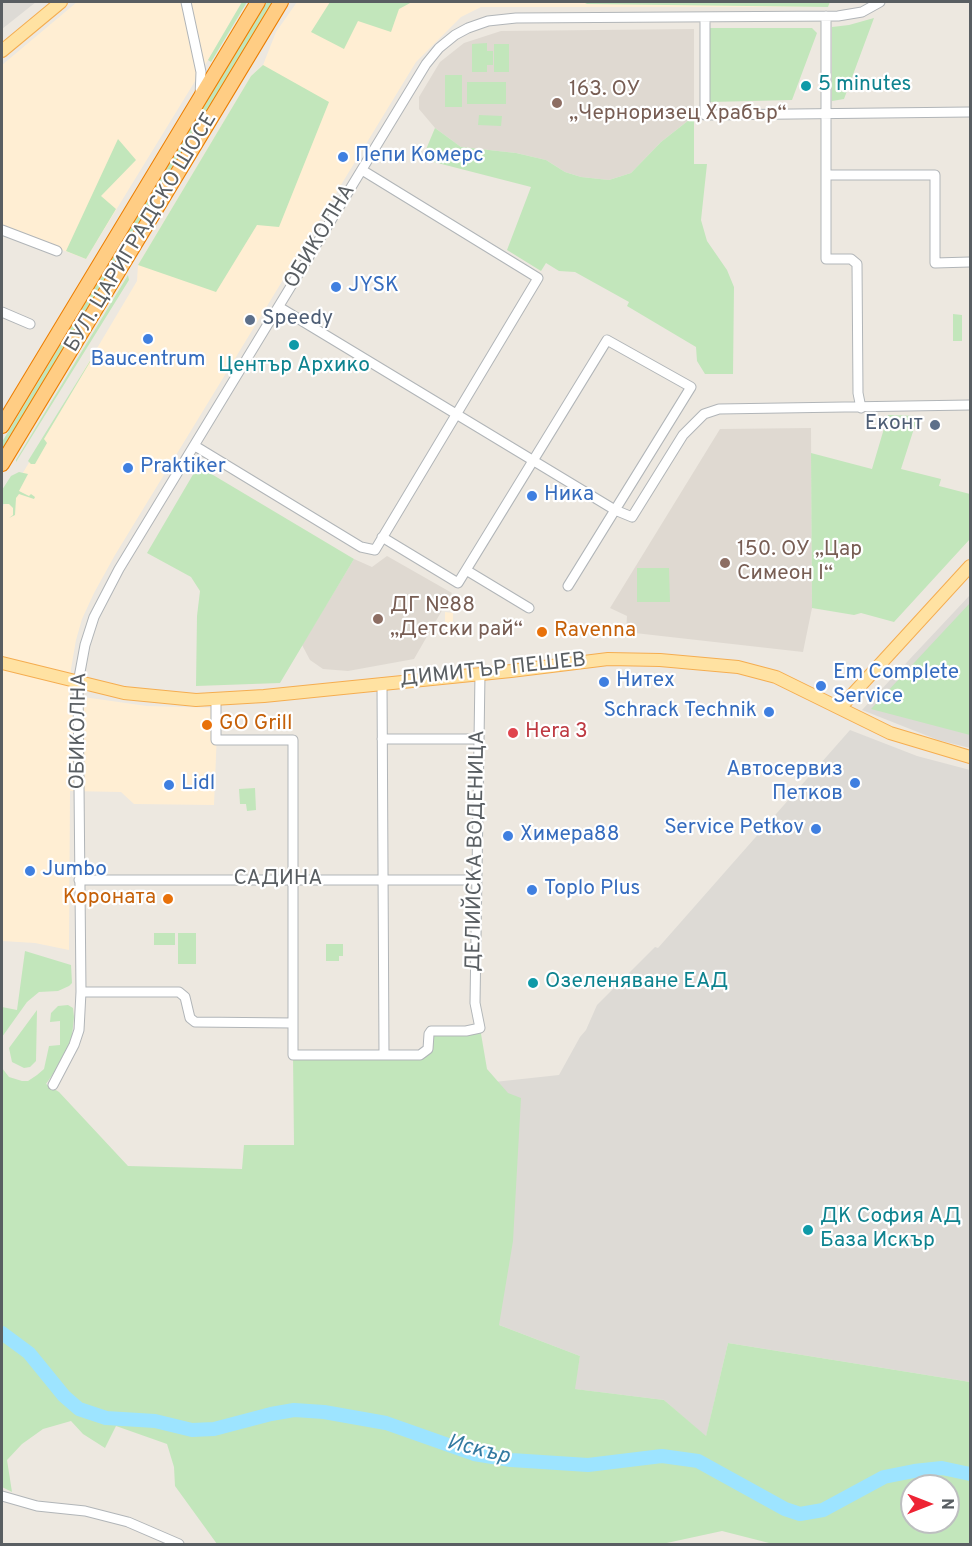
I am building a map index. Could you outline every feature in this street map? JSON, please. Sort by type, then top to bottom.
[{"type":"highway","name":"БУЛ. ЦАРИГРАДСКО ШОСЕ","points":[[2,426],[258,2]]},
{"type":"highway","name":"БУЛ. ЦАРИГРАДСКО ШОСЕ","points":[[2,464],[268,22],[283,2]]},
{"type":"main road","points":[[2,51],[61,2]]},
{"type":"main road","points":[[840,708],[970,566]]},
{"type":"main road","name":"ДИМИТЪР ПЕШЕВ","points":[[2,663],[78,683],[150,697],[216,699],[480,674],[608,659],[660,660],[738,667],[776,677],[890,734],[970,757]]},
{"type":"street","points":[[186,2],[201,72],[199,99]]},
{"type":"street","name":"ОБИКОЛНА","points":[[53,1085],[80,1030],[78,683],[85,645],[100,604],[426,64],[439,48],[468,27],[488,21],[516,18],[850,15],[862,12],[880,2]]},
{"type":"street","points":[[826,16],[826,259],[851,259],[858,266],[858,393],[861,408]]},
{"type":"street","points":[[705,18],[705,115],[970,112]]},
{"type":"street","points":[[195,446],[361,547],[375,549],[538,278],[362,170]]},
{"type":"street","points":[[826,175],[935,175],[935,263],[970,262]]},
{"type":"street","points":[[2,230],[57,251]]},
{"type":"street","points":[[279,308],[615,510],[632,517],[683,435],[704,414],[719,409],[970,405]]},
{"type":"street","points":[[2,312],[30,324]]},
{"type":"street","points":[[382,537],[458,583],[607,340],[691,387],[568,586]]},
{"type":"street","points":[[466,570],[529,608]]},
{"type":"street","name":"ДЕЛИЙСКА ВОДЕНИЦА","points":[[384,1055],[420,1055],[428,1049],[431,1030],[466,1031],[480,1028],[475,1003],[480,674]]},
{"type":"street","points":[[216,699],[216,740],[293,740],[293,1055],[384,1055],[382,683]]},
{"type":"street","points":[[382,739],[479,739]]},
{"type":"street","name":"САДИНА","points":[[79,880],[476,880]]},
{"type":"street","points":[[81,992],[179,992],[185,997],[190,1018],[195,1022],[292,1023]]},
{"type":"street","points":[[2,1496],[37,1506],[85,1511],[128,1522],[179,1545]]},
{"type":"shaded area","points":[[2,2],[36,2],[2,29]]},
{"type":"shaded area","points":[[77,2],[242,2],[86,259],[2,227],[2,65]]},
{"type":"shaded area","points":[[297,2],[830,2],[828,7],[481,7],[461,17],[416,62],[115,555],[82,619],[76,640],[69,695],[147,706],[218,708],[214,805],[134,804],[121,792],[70,791],[69,950],[35,943],[2,941],[2,508],[137,281],[138,265],[251,76],[263,65],[276,32]]},
{"type":"shaded area","name":"163. ОУ „Черноризец Храбър“","points":[[694,29],[694,116],[661,142],[631,173],[609,180],[581,177],[565,172],[546,160],[516,153],[461,147],[435,128],[419,109],[419,97],[440,62],[464,43],[501,31]]},
{"type":"shaded area","name":"150. ОУ „Цар Симеон I“","points":[[811,428],[812,608],[803,652],[626,632],[627,616],[610,608],[720,429]]},
{"type":"shaded area","name":"ДГ №88 „Детски рай“","points":[[387,556],[452,593],[414,659],[348,671],[323,669],[310,660],[302,645],[354,559],[372,567]]},
{"type":"shaded area","points":[[970,595],[970,748],[938,740],[862,710]]},
{"type":"shaded area","points":[[445,612],[453,613],[453,637],[445,637]]},
{"type":"shaded area","points":[[850,730],[917,756],[970,770],[970,1382],[728,1343],[706,1437],[664,1400],[574,1389],[580,1356],[499,1325],[485,1083],[559,1075],[586,1030],[597,1005],[655,947],[658,948]]},
{"type":"green space","points":[[242,2],[247,2],[211,62],[208,60]]},
{"type":"green space","points":[[267,2],[274,2],[2,453],[2,442]]},
{"type":"green space","points":[[330,2],[412,2],[399,9],[391,32],[358,21],[344,49],[311,32]]},
{"type":"green space","points":[[583,2],[830,2],[828,7],[587,4]]},
{"type":"green space","points":[[874,18],[844,99],[832,101],[832,27]]},
{"type":"green space","points":[[709,28],[812,28],[817,33],[792,100],[710,102]]},
{"type":"green space","points":[[487,43],[487,51],[493,51],[493,65],[487,65],[487,72],[472,72],[472,44]]},
{"type":"green space","points":[[494,44],[509,44],[509,72],[494,72]]},
{"type":"green space","points":[[263,65],[329,102],[279,227],[257,225],[216,292],[138,265],[251,76]]},
{"type":"green space","points":[[445,75],[462,75],[462,107],[445,107]]},
{"type":"green space","points":[[467,82],[506,82],[506,104],[467,104]]},
{"type":"green space","points":[[479,115],[502,116],[501,126],[478,125]]},
{"type":"green space","points":[[694,116],[694,164],[707,164],[701,220],[707,241],[727,270],[734,287],[733,374],[705,374],[697,361],[696,347],[627,306],[629,302],[575,272],[559,271],[546,263],[541,271],[507,250],[531,187],[422,159],[435,128],[461,147],[516,153],[546,160],[565,172],[581,177],[609,180],[631,173],[661,142]]},
{"type":"green space","points":[[118,139],[136,160],[101,196],[116,209],[86,259],[66,251]]},
{"type":"green space","points":[[128,275],[129,280],[16,462],[16,460]]},
{"type":"green space","points":[[953,314],[962,315],[962,341],[953,341]]},
{"type":"green space","points":[[93,356],[99,357],[97,359],[93,357],[44,439],[47,443],[35,464],[31,464],[28,461]]},
{"type":"green space","points":[[888,415],[918,416],[901,469],[941,479],[939,486],[970,494],[970,539],[894,622],[861,613],[854,615],[812,608],[811,453],[872,469]]},
{"type":"green space","points":[[198,466],[354,559],[280,683],[196,686],[197,616],[200,591],[191,577],[147,553]]},
{"type":"green space","points":[[19,472],[28,474],[19,491],[35,497],[34,499],[19,494],[16,498],[15,515],[9,518],[13,515],[13,508],[9,504],[2,504],[2,490],[11,476]]},
{"type":"green space","points":[[637,568],[669,568],[670,602],[637,602]]},
{"type":"green space","points":[[970,603],[970,735],[871,709]]},
{"type":"green space","points":[[255,788],[256,810],[247,811],[246,804],[240,804],[239,789]]},
{"type":"green space","points":[[154,933],[175,933],[175,945],[154,945]]},
{"type":"green space","points":[[178,933],[196,933],[196,964],[178,964]]},
{"type":"green space","points":[[326,944],[343,944],[343,956],[339,956],[339,961],[326,961]]},
{"type":"green space","points":[[25,951],[71,965],[72,983],[58,991],[39,992],[27,1002],[2,1037],[2,1007],[17,1010]]},
{"type":"green space","points":[[68,1005],[73,1008],[74,1017],[72,1036],[62,1061],[46,1084],[59,1092],[128,1166],[242,1169],[244,1145],[294,1145],[293,1055],[420,1055],[428,1049],[429,1034],[480,1028],[487,1069],[508,1093],[521,1098],[513,1241],[499,1325],[580,1356],[575,1389],[664,1400],[706,1436],[728,1343],[970,1382],[970,1544],[773,1544],[722,1531],[662,1544],[217,1544],[175,1486],[174,1467],[167,1444],[116,1426],[105,1448],[83,1434],[71,1421],[43,1429],[22,1444],[7,1460],[12,1492],[2,1487],[2,1068],[9,1077],[22,1081],[28,1081],[44,1069],[49,1046],[60,1045],[60,1021],[50,1022],[51,1013],[58,1006]]},
{"type":"green space","points":[[37,1010],[36,1061],[30,1067],[24,1068],[12,1062],[9,1048]]},
{"type":"waterway","name":"Искър","points":[[2,1333],[29,1353],[64,1396],[79,1409],[106,1418],[155,1421],[192,1430],[214,1429],[294,1410],[324,1412],[386,1423],[474,1454],[511,1460],[588,1465],[662,1456],[698,1461],[785,1509],[800,1514],[823,1510],[884,1477],[942,1468],[970,1474]]},
{"type":"place","name":"5 minutes","points":[[806,86]]},
{"type":"place","name":"163. ОУ „Черноризец Храбър“","points":[[557,103]]},
{"type":"place","name":"Пепи Комерс","points":[[343,157]]},
{"type":"place","name":"JYSK","points":[[336,287]]},
{"type":"place","name":"Speedy","points":[[250,320]]},
{"type":"place","name":"Baucentrum","points":[[148,339]]},
{"type":"place","name":"Център Архико","points":[[294,345]]},
{"type":"place","name":"Еконт","points":[[935,425]]},
{"type":"place","name":"Praktiker","points":[[128,468]]},
{"type":"place","name":"Ника","points":[[532,496]]},
{"type":"place","name":"150. ОУ „Цар Симеон I“","points":[[725,563]]},
{"type":"place","name":"ДГ №88 „Детски рай“","points":[[378,619]]},
{"type":"place","name":"Ravenna","points":[[542,632]]},
{"type":"place","name":"Нитех","points":[[604,682]]},
{"type":"place","name":"Em Complete Service","points":[[821,686]]},
{"type":"place","name":"Schrack Technik","points":[[769,712]]},
{"type":"place","name":"GO Grill","points":[[207,725]]},
{"type":"place","name":"Hera 3","points":[[513,733]]},
{"type":"place","name":"Автосервиз Петков","points":[[855,783]]},
{"type":"place","name":"Lidl","points":[[169,785]]},
{"type":"place","name":"Service Petkov","points":[[816,829]]},
{"type":"place","name":"Химера88","points":[[508,836]]},
{"type":"place","name":"Jumbo","points":[[30,871]]},
{"type":"place","name":"Toplo Plus","points":[[532,890]]},
{"type":"place","name":"Короната","points":[[168,899]]},
{"type":"place","name":"Озеленяване ЕАД","points":[[533,983]]},
{"type":"place","name":"ДК София АД База Искър","points":[[808,1230]]}]
